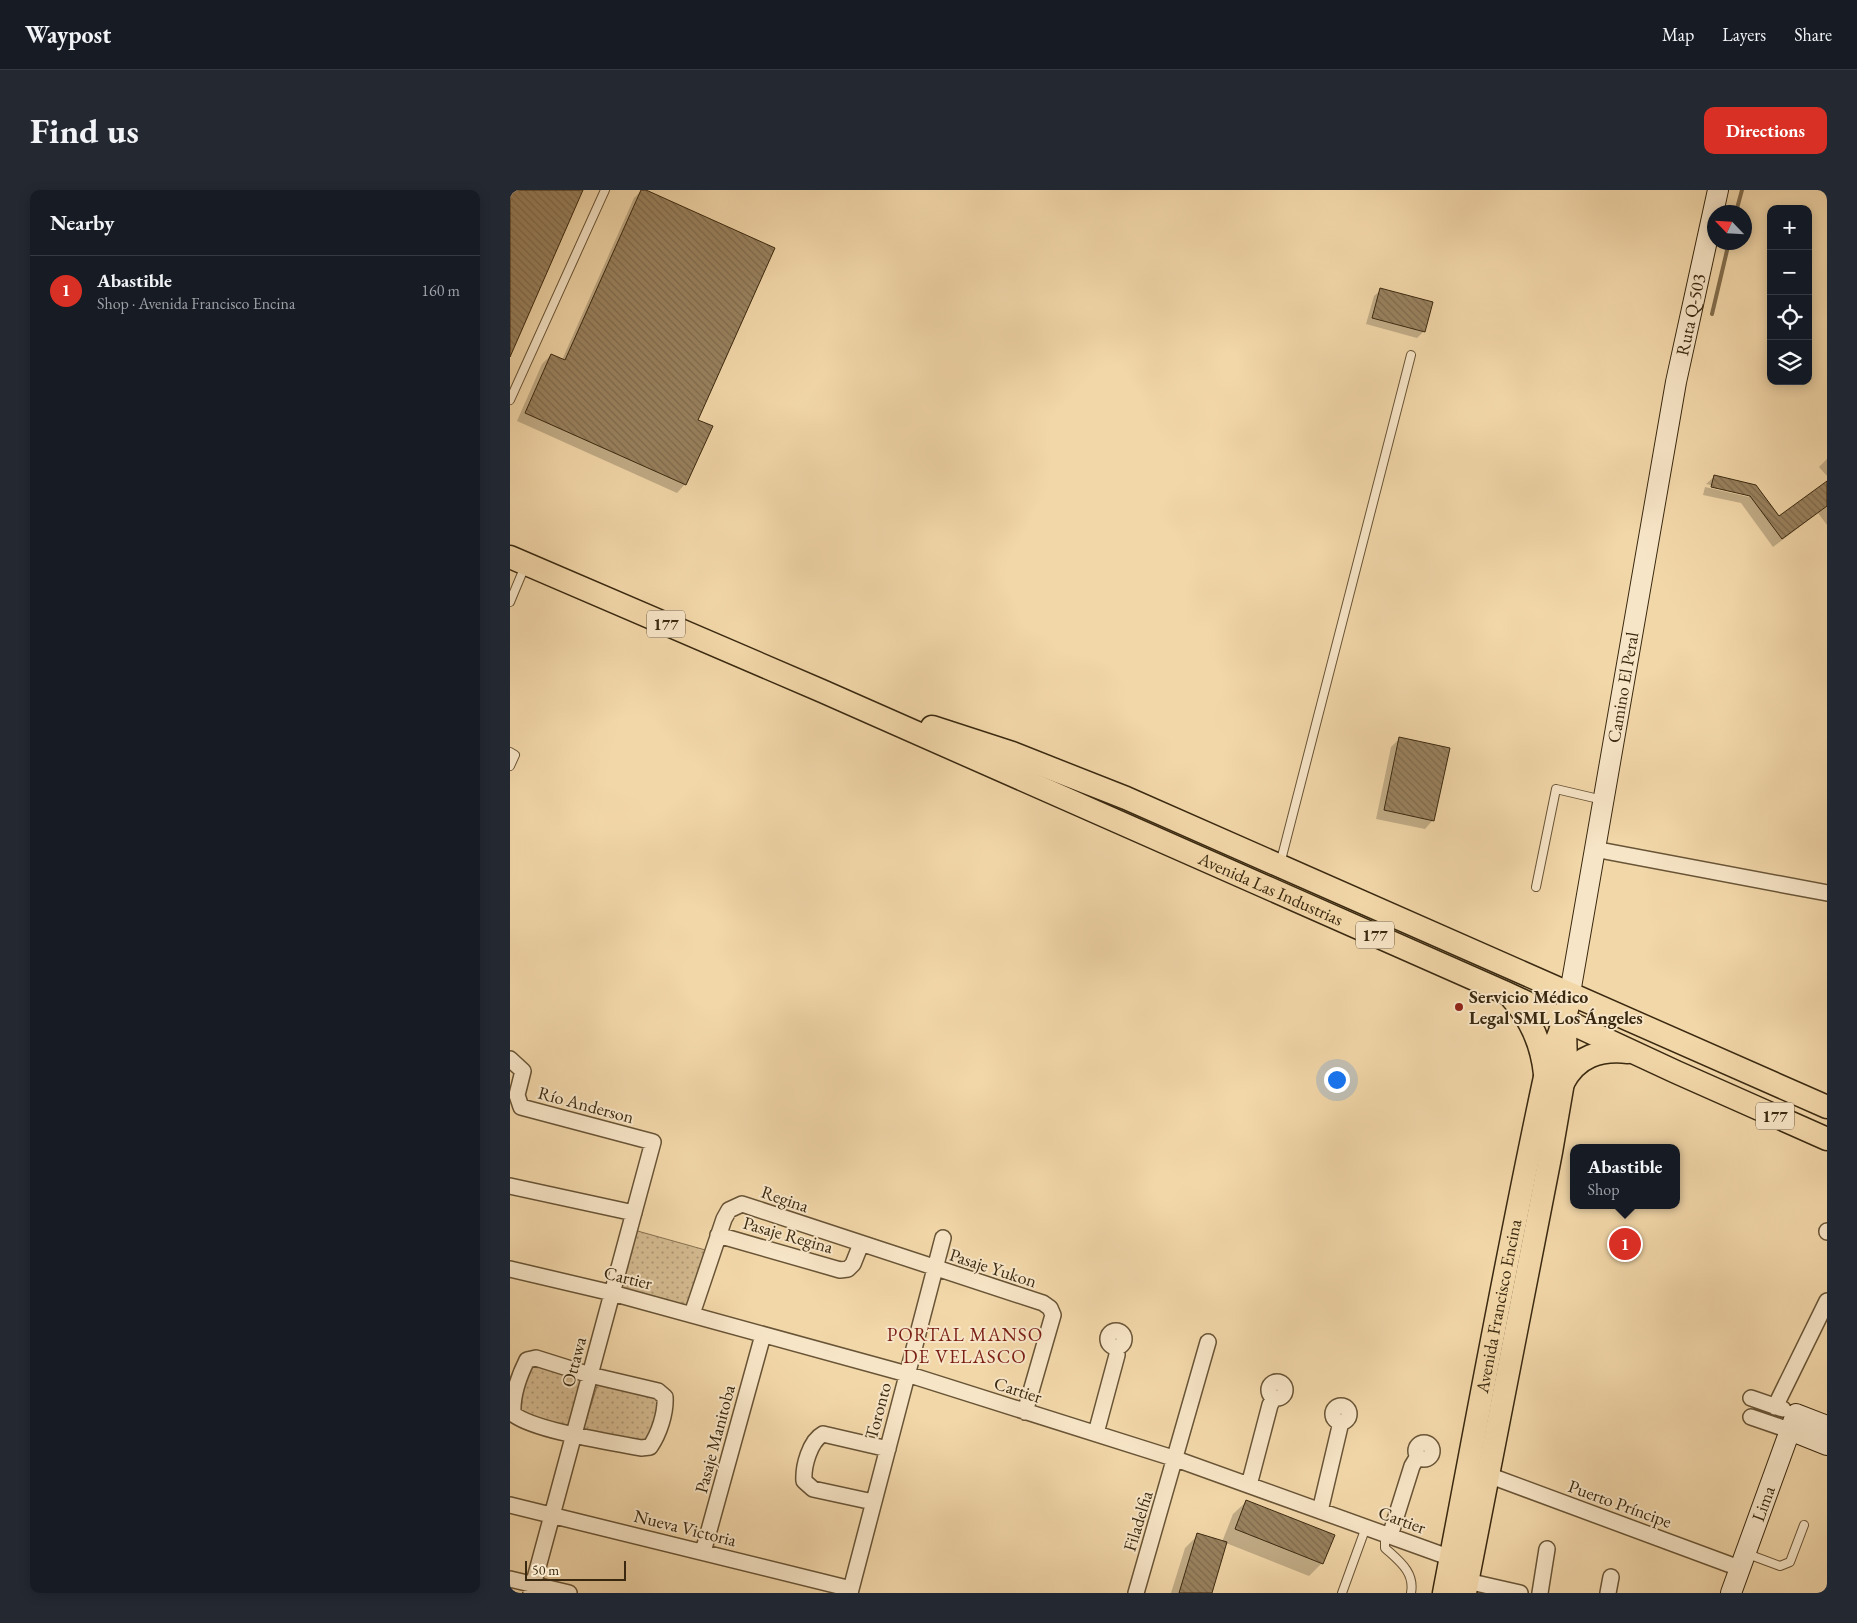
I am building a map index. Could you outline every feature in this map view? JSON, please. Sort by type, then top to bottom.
[{"type":"main road","name":"Avenida Las Industrias","points":[[518,561],[822,692],[1506,993],[1633,1053],[1827,1138]]},
{"type":"main road","name":"Avenida Las Industrias","points":[[822,692],[976,741],[1062,772],[1570,993],[1827,1108]]},
{"type":"main road","points":[[1506,993],[1531,1026],[1554,1079],[1591,1055],[1607,1051],[1633,1053]]},
{"type":"main road","name":"Avenida Francisco Encina","points":[[1444,1593],[1507,1315],[1570,993]]},
{"type":"main road","name":"Avenida Francisco Encina","points":[[1466,1587],[1488,1475],[1507,1315]]},
{"type":"street","name":"Ruta Q-503","points":[[1676,382],[1718,190]]},
{"type":"street","name":"Camino El Peral","points":[[1570,993],[1676,382]]},
{"type":"street","points":[[1594,849],[1827,893]]},
{"type":"street","name":"Río Anderson","points":[[516,1063],[524,1075],[517,1100],[521,1107],[653,1142]]},
{"type":"street","name":"Ottawa","points":[[532,1589],[653,1142]]},
{"type":"street","points":[[510,1186],[634,1213]]},
{"type":"street","name":"Regina","points":[[692,1314],[718,1234],[729,1210],[742,1204],[935,1269]]},
{"type":"street","name":"Pasaje Regina","points":[[718,1234],[840,1270],[848,1270],[853,1264],[861,1244]]},
{"type":"street","name":"Toronto","points":[[850,1591],[943,1238]]},
{"type":"street","name":"Cartier","points":[[510,1269],[692,1314],[907,1374],[1176,1459],[1451,1558]]},
{"type":"street","name":"Pasaje Yukon","points":[[935,1269],[1043,1303],[1050,1308],[1053,1315],[1025,1412]]},
{"type":"street","points":[[1775,1407],[1827,1301]]},
{"type":"street","name":"Pasaje Manitoba","points":[[703,1552],[763,1335]]},
{"type":"street","name":"Filadelfia","points":[[1136,1593],[1176,1459],[1208,1342]]},
{"type":"street","points":[[1096,1433],[1117,1355],[1117,1347]]},
{"type":"street","points":[[536,1358],[590,1375],[658,1391],[665,1397],[666,1405],[655,1440],[650,1447],[641,1448],[574,1434],[521,1420],[514,1414],[513,1404],[527,1360],[536,1358]]},
{"type":"street","points":[[1249,1485],[1270,1405],[1274,1398]]},
{"type":"street","points":[[1752,1398],[1775,1407],[1794,1423],[1827,1445]]},
{"type":"street","points":[[1751,1417],[1827,1426]]},
{"type":"street","points":[[1320,1511],[1342,1422]]},
{"type":"street","name":"Lima","points":[[1730,1593],[1794,1423]]},
{"type":"street","points":[[873,1502],[813,1489],[804,1481],[803,1474],[814,1442],[823,1434],[888,1449]]},
{"type":"street","points":[[1390,1536],[1412,1466],[1418,1456]]},
{"type":"street","name":"Puerto Príncipe","points":[[1488,1475],[1742,1560]]},
{"type":"street","name":"Nueva Victoria","points":[[510,1505],[703,1552],[850,1591]]},
{"type":"street","points":[[1540,1593],[1547,1549]]},
{"type":"street","points":[[1451,1558],[1466,1587],[1520,1593]]},
{"type":"street","points":[[1608,1593],[1611,1578]]},
{"type":"street","points":[[510,1579],[532,1589],[569,1593]]},
{"type":"lane","points":[[510,400],[605,190]]},
{"type":"lane","points":[[1280,866],[1410,355]]},
{"type":"lane","points":[[510,602],[518,561]]},
{"type":"lane","points":[[510,752],[516,755],[510,766]]},
{"type":"lane","points":[[1536,887],[1556,790],[1603,800]]},
{"type":"lane","points":[[1742,1560],[1780,1566],[1790,1562],[1804,1525]]},
{"type":"lane","points":[[1342,1593],[1366,1527]]},
{"type":"lane","points":[[1390,1536],[1385,1541],[1384,1548],[1407,1568],[1412,1585],[1411,1593]]},
{"type":"shaded area","points":[[634,1230],[709,1251],[690,1311],[617,1291]]},
{"type":"shaded area","points":[[529,1364],[582,1377],[570,1424],[564,1427],[517,1414]]},
{"type":"shaded area","points":[[598,1383],[660,1396],[651,1442],[584,1431]]},
{"type":"building","points":[[510,190],[583,190],[510,357]]},
{"type":"building","points":[[641,190],[646,190],[775,248],[698,420],[713,426],[686,485],[525,413],[551,354],[565,360]]},
{"type":"building","points":[[1380,288],[1433,302],[1425,332],[1372,318]]},
{"type":"building","points":[[1714,475],[1756,485],[1779,516],[1827,481],[1827,506],[1782,539],[1750,496],[1711,487]]},
{"type":"building","points":[[1399,737],[1450,748],[1434,821],[1384,810]]},
{"type":"building","points":[[1246,1500],[1335,1535],[1323,1564],[1235,1529]]},
{"type":"building","points":[[1197,1533],[1227,1542],[1212,1593],[1179,1593]]},
{"type":"waterway","points":[[1738,205],[1742,190]]},
{"type":"waterway","points":[[1712,314],[1727,250]]},
{"type":"place","name":"Servicio Médico Legal SML Los Ángeles","points":[[1459,1007]]},
{"type":"place","name":"Abastible","points":[[1625,1244]]},
{"type":"district","name":"PORTAL MANSO DE VELASCO","points":[[965,1345]]}]
